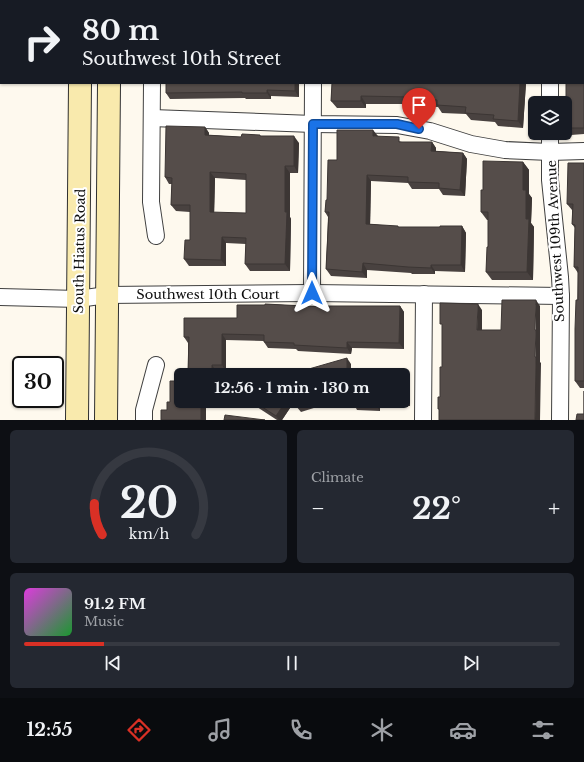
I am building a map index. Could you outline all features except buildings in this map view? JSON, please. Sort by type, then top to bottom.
[{"type":"main road","name":"South Hiatus Road","points":[[78,420],[80,84]]},
{"type":"main road","points":[[106,420],[109,84]]},
{"type":"street","points":[[152,84],[152,202],[156,236]]},
{"type":"street","points":[[312,293],[313,84]]},
{"type":"street","points":[[550,84],[550,96]]},
{"type":"street","points":[[152,118],[313,124],[397,124],[430,131],[471,144],[506,150],[584,152]]},
{"type":"street","name":"Southwest 109th Avenue","points":[[550,140],[550,180],[561,296],[560,420]]},
{"type":"street","name":"Southwest 10th Court","points":[[0,297],[78,299],[107,294],[312,293],[561,296]]},
{"type":"street","points":[[423,420],[424,294]]},
{"type":"street","points":[[144,420],[144,410],[156,365]]},
{"type":"route","points":[[312,293],[313,124],[397,124],[419,129]]}]
